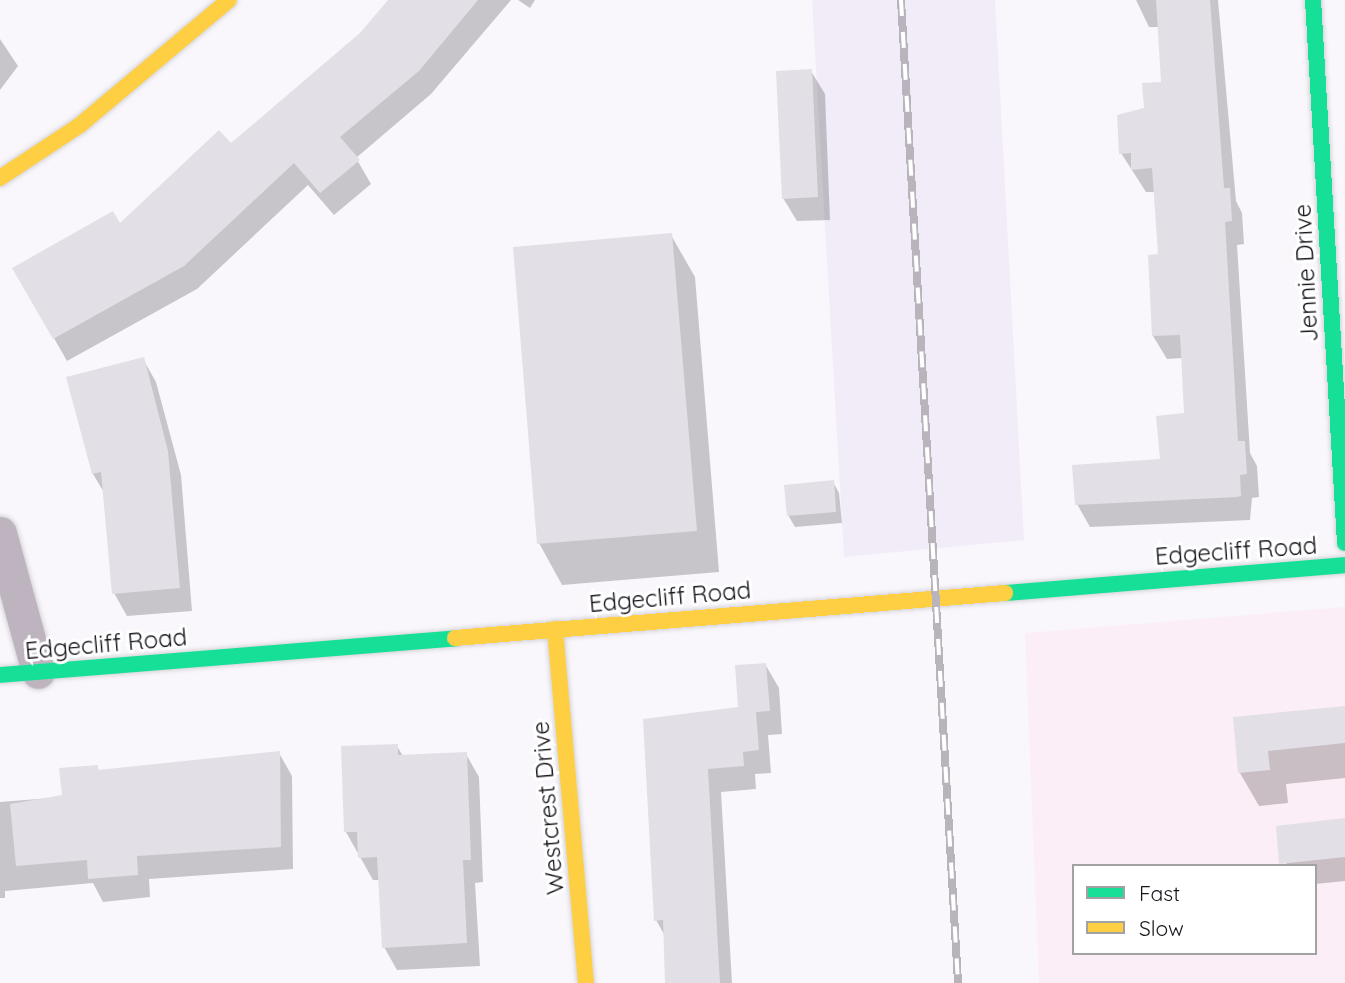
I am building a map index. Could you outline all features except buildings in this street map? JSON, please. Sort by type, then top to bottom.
[{"type":"street","points":[[0,178],[80,125],[229,0]]},
{"type":"street","name":"Jennie Drive","points":[[1313,0],[1345,543]]},
{"type":"street","points":[[0,533],[38,672]]},
{"type":"street","name":"Edgecliff Road","points":[[0,676],[1345,565]]},
{"type":"street","name":"Westcrest Drive","points":[[555,629],[586,983]]},
{"type":"shaded area","points":[[812,0],[995,0],[1024,540],[844,557]]},
{"type":"shaded area","points":[[1345,607],[1345,983],[1039,983],[1025,633]]},
{"type":"railway","points":[[901,0],[958,983]]},
{"type":"traffic: fast","points":[[1313,0],[1345,543]]},
{"type":"traffic: fast","points":[[1005,593],[1345,565]]},
{"type":"traffic: fast","points":[[0,675],[455,638]]},
{"type":"traffic: slow","points":[[0,178],[80,125],[229,0]]},
{"type":"traffic: slow","points":[[455,638],[1005,593]]},
{"type":"traffic: slow","points":[[555,629],[586,983]]}]
